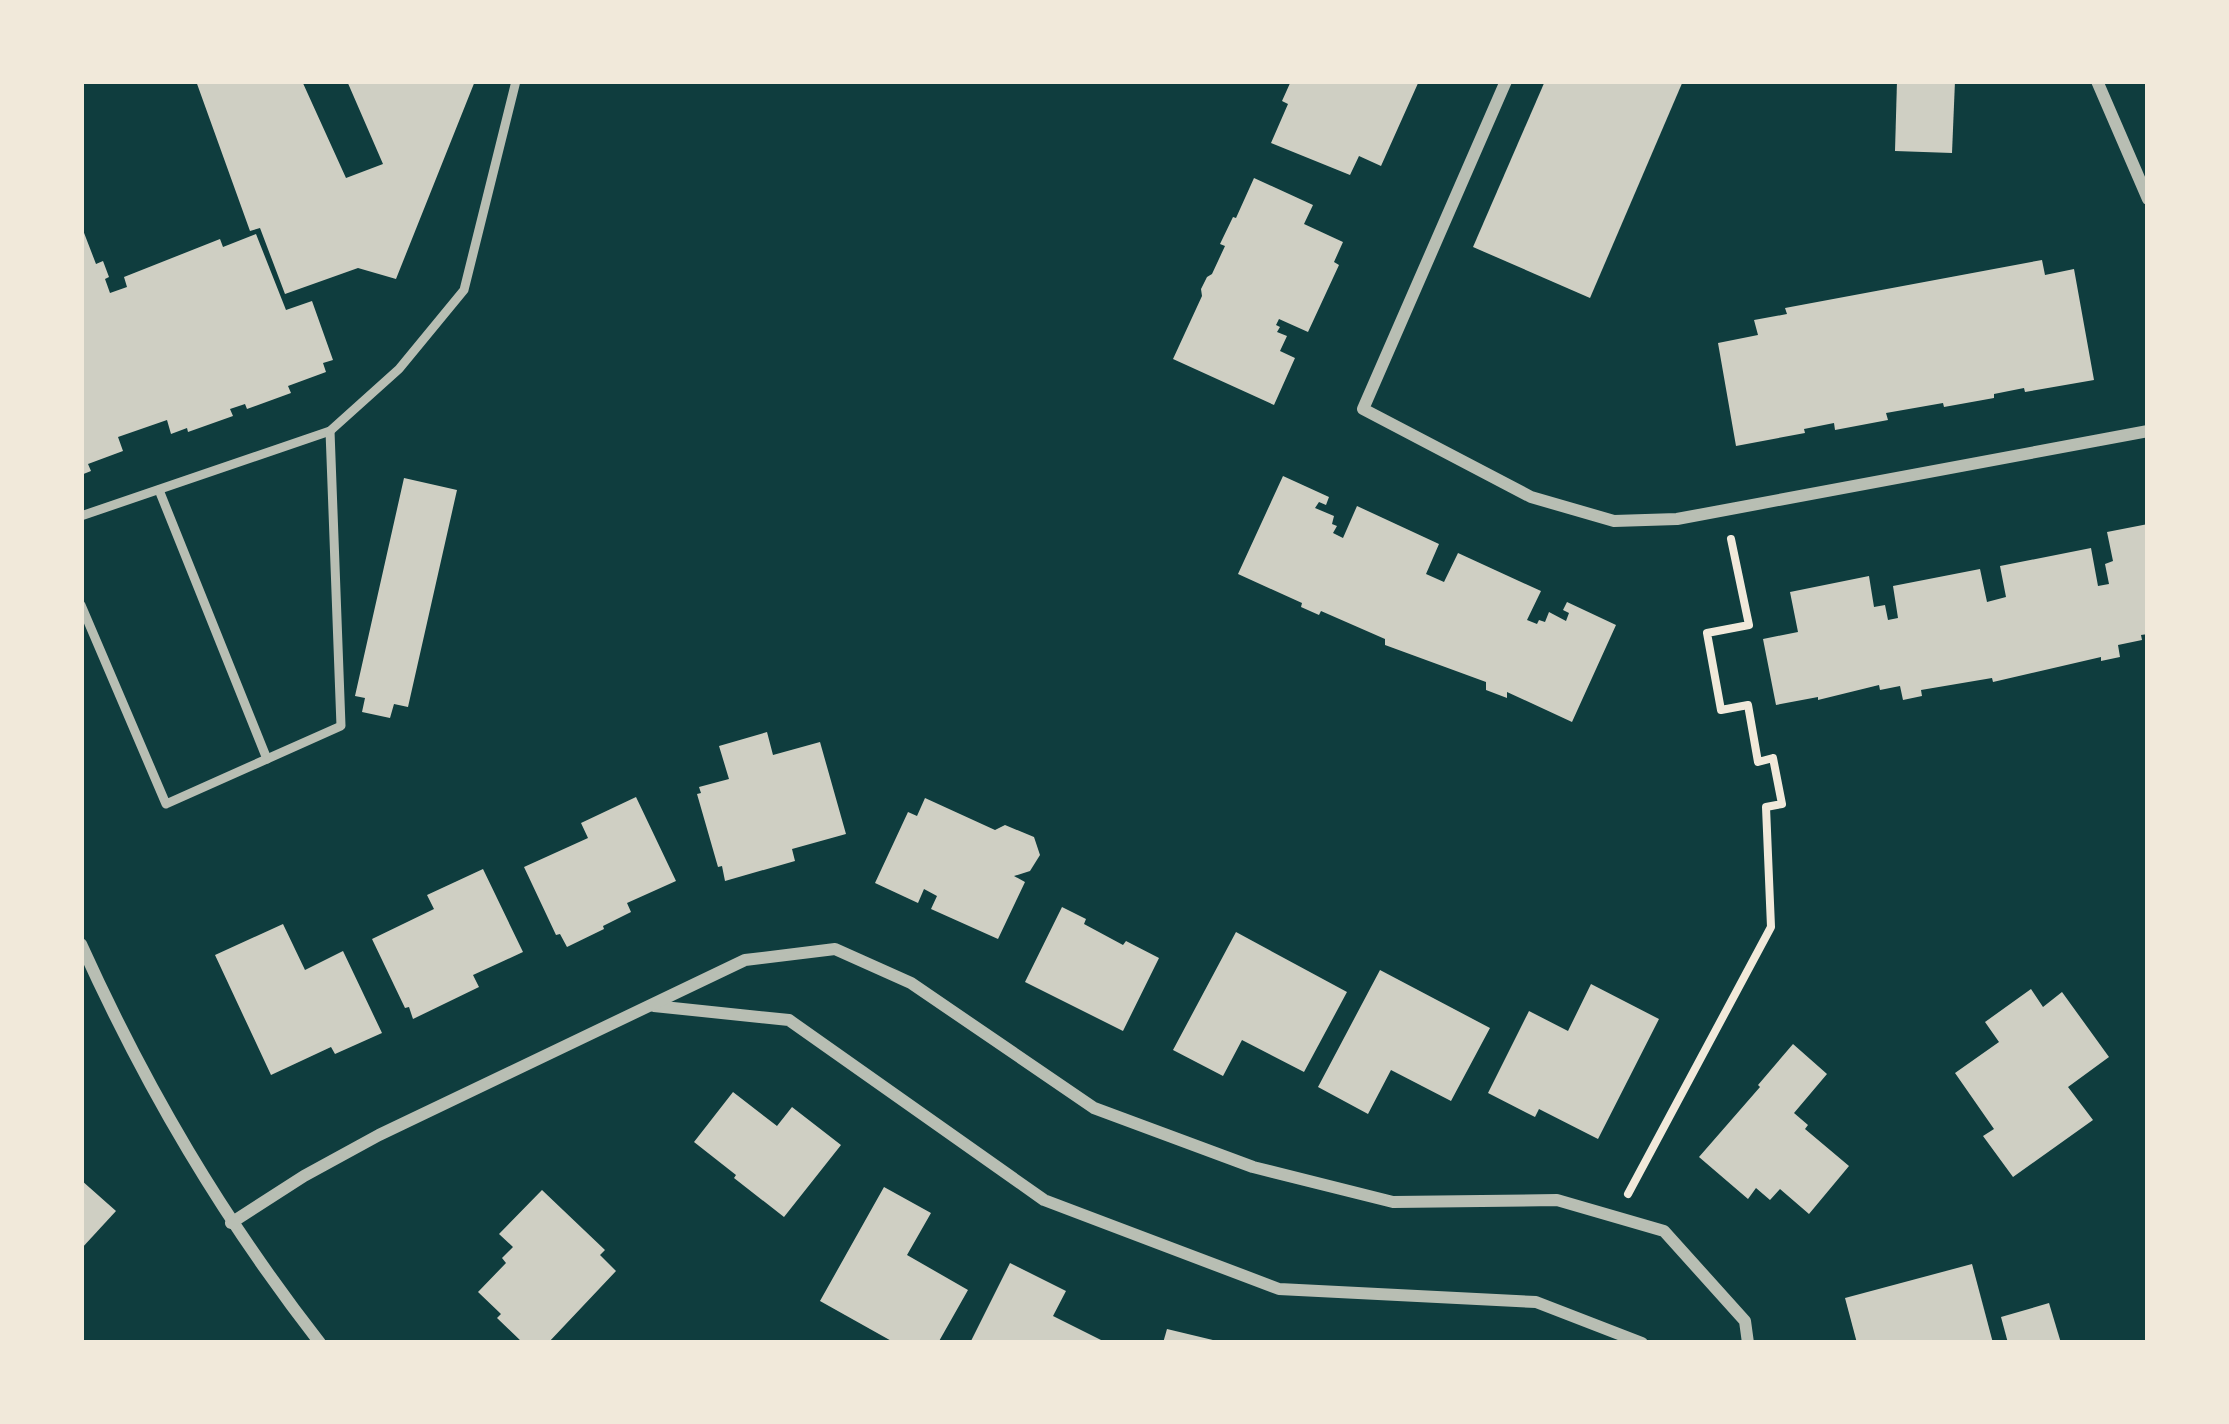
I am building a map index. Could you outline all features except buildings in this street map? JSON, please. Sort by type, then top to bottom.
[{"type":"street","points":[[1506,81],[1363,409],[1531,497],[1614,521],[1677,519],[2148,431]]},
{"type":"street","points":[[2097,81],[2148,199]]},
{"type":"street","points":[[81,944],[150,1088],[231,1222],[320,1343]]},
{"type":"street","points":[[231,1222],[379,1135],[745,960],[835,949],[910,983],[1094,1108],[1253,1167],[1393,1202],[1557,1200],[1664,1231],[1745,1321],[1748,1343]]},
{"type":"street","points":[[81,984],[95,976]]},
{"type":"street","points":[[653,1006],[789,1019],[1044,1200],[1279,1289],[1536,1302],[1642,1343]]},
{"type":"lane","points":[[81,516],[330,430],[399,369],[464,290],[516,81]]},
{"type":"lane","points":[[81,605],[166,804],[341,726],[330,430]]},
{"type":"lane","points":[[159,490],[267,759]]},
{"type":"path","points":[[1616,1216],[1771,927],[1766,807],[1782,804],[1773,758],[1758,762],[1748,705],[1721,710],[1707,633],[1749,625],[1724,508]]}]
